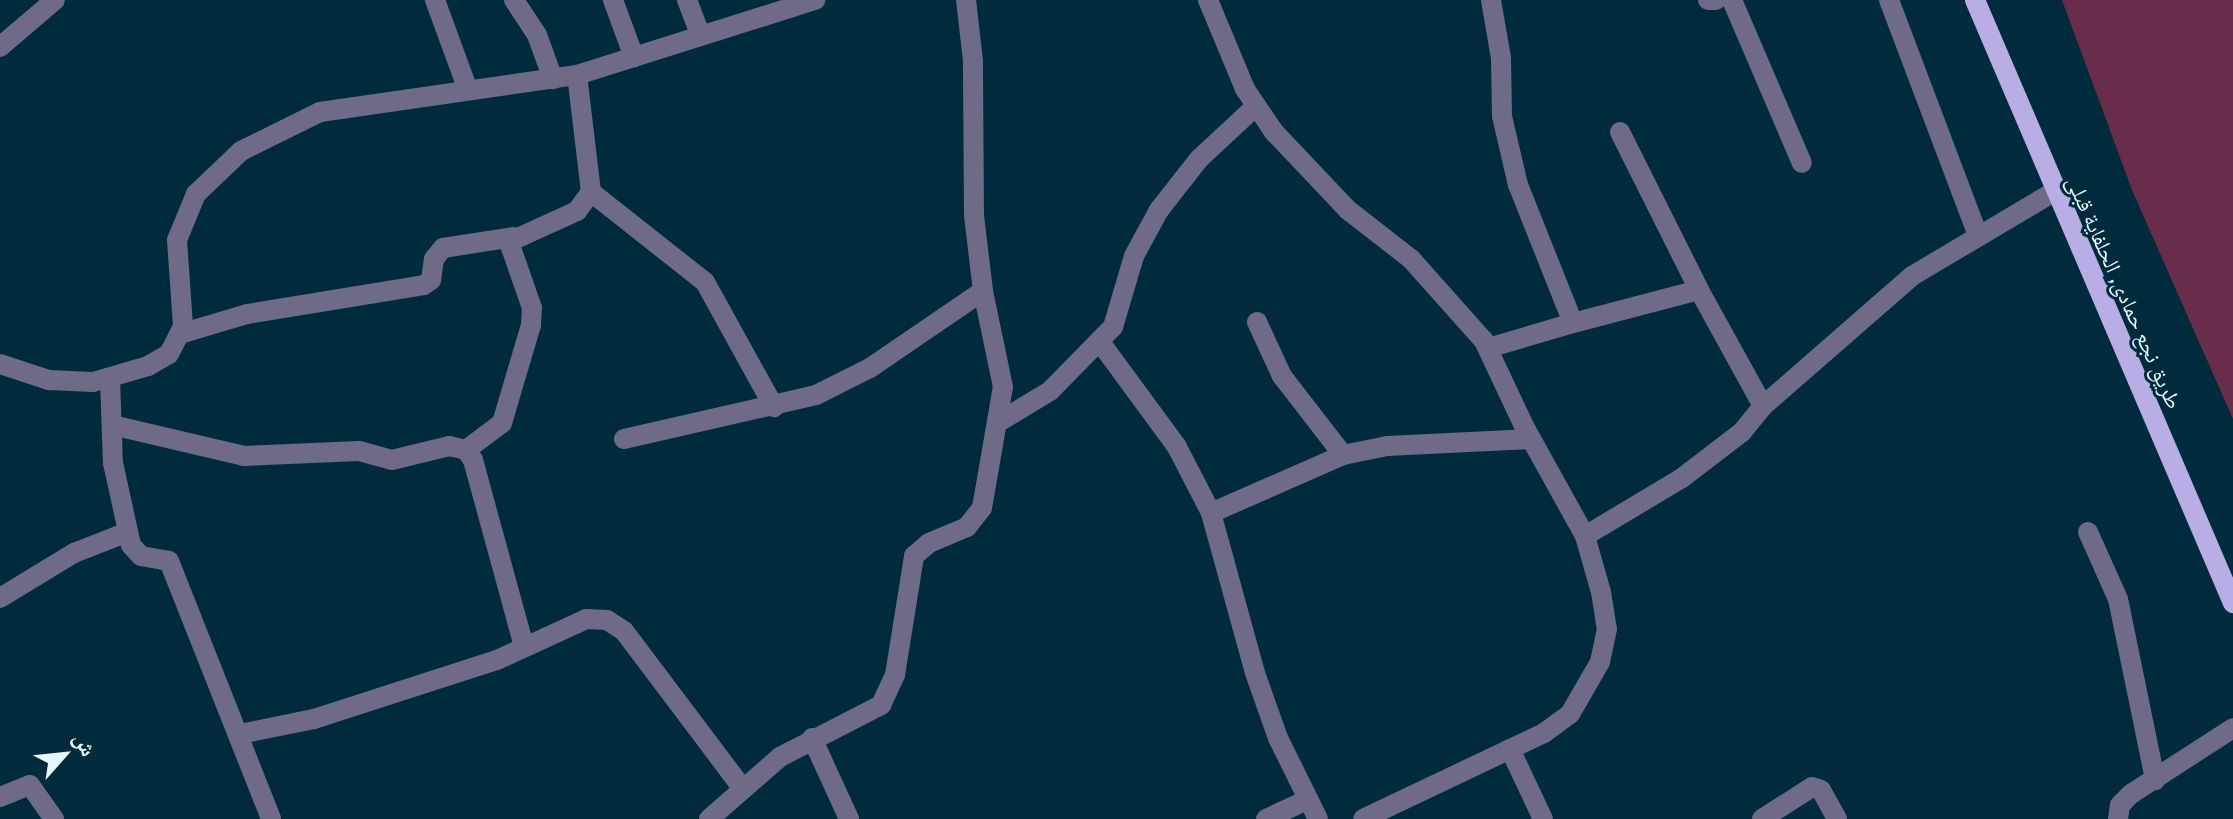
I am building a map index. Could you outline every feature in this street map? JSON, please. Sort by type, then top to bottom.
[{"type":"main road","name":"طريق نجع حمادى, الحلفاية قبلى","points":[[1975,0],[2233,603]]},
{"type":"street","points":[[0,47],[55,0]]},
{"type":"street","points":[[435,0],[468,90]]},
{"type":"street","points":[[514,0],[537,35],[553,79]]},
{"type":"street","points":[[613,0],[634,57]]},
{"type":"street","points":[[687,0],[700,34]]},
{"type":"street","points":[[0,364],[49,380],[110,379],[169,354],[180,334],[184,313],[177,240],[186,211],[215,170],[241,151],[320,112],[577,75],[780,5],[815,0]]},
{"type":"street","points":[[709,819],[743,789],[812,738],[881,705],[895,675],[912,559],[929,543],[974,521],[982,508],[1003,387],[983,291],[974,215],[973,61],[966,0]]},
{"type":"street","points":[[1208,0],[1255,107],[1348,210],[1387,236],[1454,302],[1488,348],[1531,439],[1585,536],[1607,629],[1600,662],[1570,714],[1510,749],[1363,819]]},
{"type":"street","points":[[1491,0],[1501,58],[1502,116],[1518,185],[1573,323]]},
{"type":"street","points":[[1708,0],[1716,0]]},
{"type":"street","points":[[1732,0],[1802,163]]},
{"type":"street","points":[[1889,0],[1978,236]]},
{"type":"street","points":[[180,334],[247,314],[424,285],[431,280],[434,259],[443,248],[513,237],[577,211],[591,192],[577,75]]},
{"type":"street","points":[[997,423],[1050,391],[1113,327],[1134,256],[1159,210],[1199,159],[1255,107]]},
{"type":"street","points":[[1620,132],[1699,290],[1763,406]]},
{"type":"street","points":[[1585,536],[1682,478],[1742,432],[1763,406],[1912,276],[2055,191]]},
{"type":"street","points":[[591,192],[708,286],[774,407]]},
{"type":"street","points":[[466,450],[502,423],[531,325],[532,308],[508,246],[513,237]]},
{"type":"street","points":[[1488,348],[1699,290]]},
{"type":"street","points":[[624,439],[686,420],[774,407],[860,374],[983,291]]},
{"type":"street","points":[[1257,322],[1282,376],[1343,455]]},
{"type":"street","points":[[1100,342],[1177,447],[1211,513],[1255,673],[1307,800],[1318,819]]},
{"type":"street","points":[[110,379],[116,486],[128,532],[141,556],[169,561],[240,734],[271,819]]},
{"type":"street","points":[[112,425],[244,456],[359,451],[392,460],[449,446],[466,450],[473,460],[524,646]]},
{"type":"street","points":[[1211,513],[1343,455],[1387,446],[1531,439]]},
{"type":"street","points":[[0,598],[74,553],[128,532]]},
{"type":"street","points":[[2088,532],[2118,599],[2155,780]]},
{"type":"street","points":[[240,734],[314,719],[524,646],[586,619],[607,620],[624,631],[743,789]]},
{"type":"street","points":[[2118,819],[2120,805],[2233,728]]},
{"type":"street","points":[[812,738],[849,819]]},
{"type":"street","points":[[1510,749],[1543,819]]},
{"type":"street","points":[[0,797],[35,787],[54,819]]},
{"type":"street","points":[[1762,819],[1812,787],[1821,790],[1837,819]]},
{"type":"street","points":[[1266,819],[1307,800]]},
{"type":"shaded area","points":[[2062,0],[2233,0],[2233,419],[2132,190]]}]
